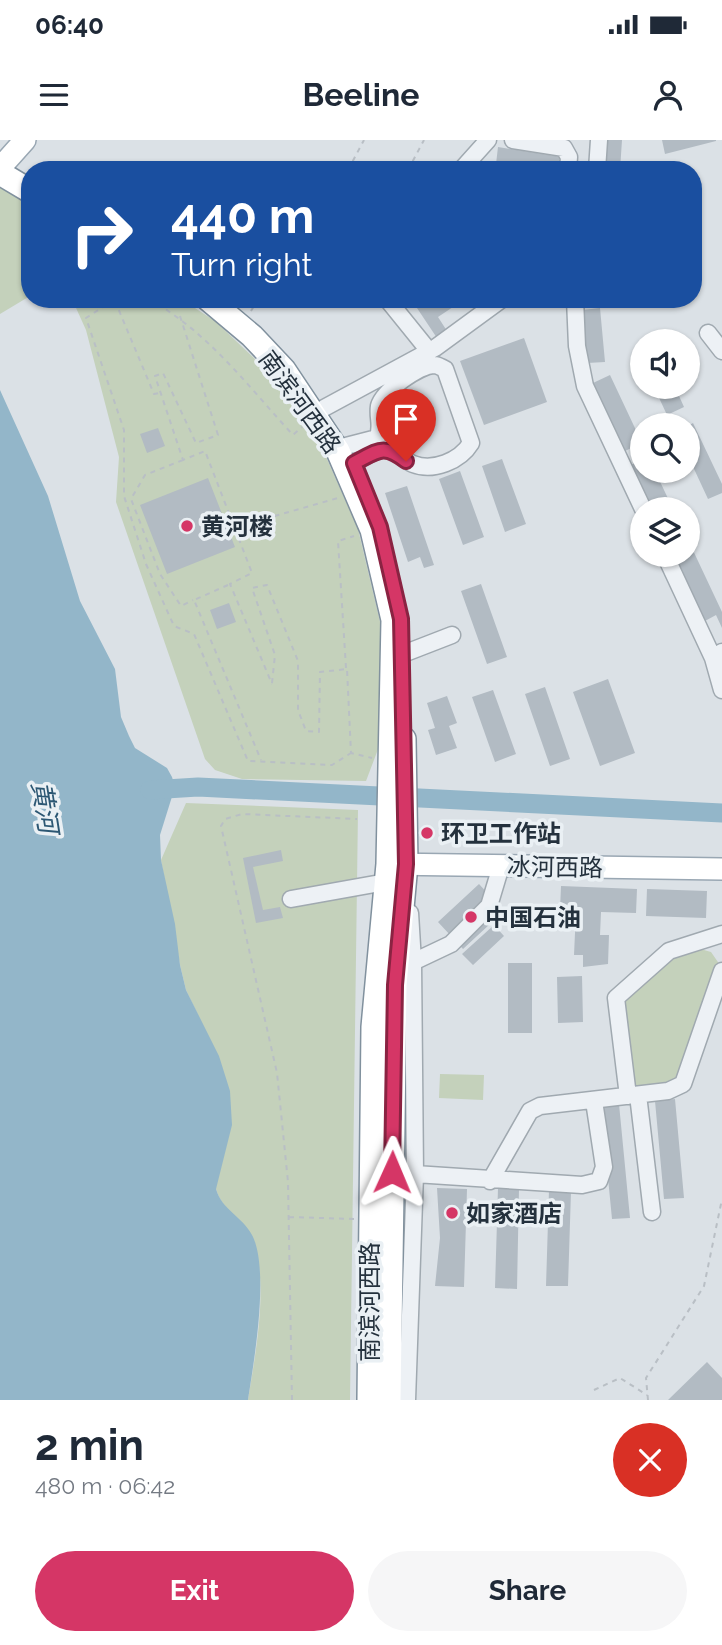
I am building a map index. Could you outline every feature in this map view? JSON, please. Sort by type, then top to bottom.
[{"type":"highway","points":[[0,164],[21,176]]},
{"type":"highway","points":[[0,164],[21,183]]},
{"type":"highway","name":"南滨河西路","points":[[219,308],[252,336],[320,411],[350,454],[380,527],[401,619],[403,654],[394,776]]},
{"type":"highway","name":"南滨河西路","points":[[252,309],[293,363],[320,411],[372,530],[393,620],[396,818],[393,870],[373,1027],[369,1400]]},
{"type":"highway","name":"南滨河西路","points":[[389,1400],[395,985],[393,870]]},
{"type":"main road","points":[[0,164],[11,140]]},
{"type":"main road","points":[[0,164],[25,140]]},
{"type":"main road","name":"冰河西路","points":[[393,870],[501,866],[722,869]]},
{"type":"street","points":[[469,161],[488,140]]},
{"type":"street","points":[[513,140],[564,148],[569,161]]},
{"type":"street","points":[[598,161],[599,140]]},
{"type":"street","points":[[394,308],[429,351]]},
{"type":"street","points":[[320,411],[429,351],[489,308]]},
{"type":"street","points":[[576,308],[578,346],[585,386],[637,497]]},
{"type":"street","points":[[708,333],[722,351]]},
{"type":"street","points":[[435,365],[445,369],[471,443],[466,452],[434,467],[415,466],[391,449],[381,430],[378,409],[390,387],[435,365]]},
{"type":"street","points":[[350,454],[377,438],[381,430]]},
{"type":"street","points":[[350,454],[391,449]]},
{"type":"street","points":[[670,567],[718,655],[722,690]]},
{"type":"street","points":[[403,654],[452,635]]},
{"type":"street","points":[[414,962],[451,944],[489,906],[501,866]]},
{"type":"street","points":[[291,899],[393,870]]},
{"type":"street","name":"南滨河西路","points":[[393,870],[414,962],[415,1174],[407,1400]]},
{"type":"street","points":[[652,1212],[616,998],[669,951],[722,934]]},
{"type":"street","points":[[490,1181],[530,1111],[540,1107],[668,1091],[683,1084],[722,971]]},
{"type":"street","points":[[415,1174],[582,1185],[599,1181],[604,1167],[594,1101]]},
{"type":"path","points":[[353,161],[364,140]]},
{"type":"path","points":[[413,161],[424,140]]},
{"type":"path","points":[[102,308],[86,318],[124,430],[124,496],[146,564],[174,626],[194,634],[248,761],[332,765],[351,753]]},
{"type":"path","points":[[117,308],[155,394],[160,393]]},
{"type":"path","points":[[165,308],[204,336],[293,435],[320,411]]},
{"type":"path","points":[[180,316],[218,435],[196,443],[163,373],[155,376],[183,460]]},
{"type":"path","points":[[205,451],[252,573],[181,606],[160,574],[131,499],[145,475],[183,460],[205,451]]},
{"type":"path","points":[[234,528],[356,493]]},
{"type":"path","points":[[351,753],[338,541],[372,530]]},
{"type":"path","points":[[230,584],[272,684],[275,655],[252,588],[267,585],[298,661],[298,710],[306,731],[319,733],[320,672],[346,669]]},
{"type":"path","points":[[194,600],[262,761]]},
{"type":"path","points":[[351,753],[394,776]]},
{"type":"path","points":[[292,1400],[288,1217],[276,1073],[220,826],[225,819],[242,814],[357,819]]},
{"type":"path","points":[[648,1398],[646,1378],[704,1286],[722,1199]]},
{"type":"path","points":[[288,1217],[369,1220]]},
{"type":"path","points":[[594,1391],[620,1378],[648,1398]]},
{"type":"green space","points":[[0,182],[21,196],[21,301],[0,314]]},
{"type":"green space","points":[[76,308],[195,308],[215,321],[280,383],[323,450],[358,529],[381,626],[380,744],[366,781],[242,779],[215,770],[205,759],[116,502],[119,457],[86,330]]},
{"type":"green space","points":[[186,803],[358,810],[350,1400],[248,1400],[259,1319],[260,1276],[257,1257],[248,1233],[223,1203],[216,1189],[198,1015],[186,990],[180,965],[161,860]]},
{"type":"green space","points":[[697,948],[711,952],[720,965],[679,1077],[668,1086],[631,1087],[620,1003],[674,955]]},
{"type":"green space","points":[[440,1074],[484,1075],[483,1100],[439,1098]]},
{"type":"water","name":"黄河","points":[[0,390],[48,496],[80,601],[115,669],[121,717],[129,736],[135,748],[167,768],[175,787],[160,835],[161,860],[186,990],[219,1056],[230,1091],[232,1125],[216,1189],[223,1202],[252,1235],[260,1270],[259,1316],[248,1400],[0,1400]]},
{"type":"building","points":[[604,140],[622,140],[621,161],[603,161]]},
{"type":"building","points":[[662,140],[716,140],[716,141],[665,154]]},
{"type":"building","points":[[498,147],[562,157],[561,161],[496,161]]},
{"type":"building","points":[[417,308],[452,308],[438,317],[447,331],[437,338]]},
{"type":"building","points":[[600,308],[605,362],[587,363],[582,310]]},
{"type":"building","points":[[524,338],[547,402],[484,425],[460,361]]},
{"type":"building","points":[[610,375],[630,418],[630,449],[625,451],[593,383]]},
{"type":"building","points":[[660,399],[680,399],[684,407],[666,413]]},
{"type":"building","points":[[158,428],[165,446],[147,453],[140,434]]},
{"type":"building","points":[[700,438],[722,484],[722,493],[708,499],[700,482]]},
{"type":"building","points":[[502,459],[526,524],[505,532],[482,466]]},
{"type":"building","points":[[460,471],[484,537],[463,545],[439,479]]},
{"type":"building","name":"黄河楼","points":[[208,478],[235,547],[167,574],[140,505]]},
{"type":"building","points":[[640,483],[661,483],[667,497],[646,497]]},
{"type":"building","points":[[407,486],[434,565],[424,568],[420,557],[408,562],[385,493]]},
{"type":"building","points":[[700,565],[722,612],[722,628],[716,615],[705,621],[680,567]]},
{"type":"building","points":[[481,584],[507,657],[487,664],[461,591]]},
{"type":"building","points":[[229,603],[236,622],[217,629],[210,610]]},
{"type":"building","points":[[608,679],[635,753],[600,766],[573,692]]},
{"type":"building","points":[[545,687],[570,759],[550,766],[525,694]]},
{"type":"building","points":[[493,690],[516,754],[495,762],[472,697]]},
{"type":"building","points":[[447,696],[457,723],[449,726],[457,748],[436,755],[428,730],[435,728],[427,703]]},
{"type":"building","points":[[281,850],[283,861],[253,867],[263,910],[280,907],[283,918],[256,923],[243,858]]},
{"type":"building","name":"中国石油","points":[[479,884],[504,911],[463,949],[438,922]]},
{"type":"building","points":[[561,886],[637,889],[636,913],[601,912],[600,935],[609,935],[608,964],[583,967],[583,955],[574,955],[576,911],[560,910]]},
{"type":"building","points":[[647,889],[707,891],[706,918],[646,916]]},
{"type":"building","points":[[494,925],[504,936],[473,965],[462,954]]},
{"type":"building","points":[[508,963],[532,963],[532,1033],[508,1033]]},
{"type":"building","points":[[582,976],[583,1022],[558,1023],[557,977]]},
{"type":"building","points":[[675,1099],[684,1198],[664,1199],[655,1101]]},
{"type":"building","points":[[619,1104],[630,1218],[612,1219],[601,1106]]},
{"type":"building","name":"如家酒店","points":[[437,1188],[467,1189],[464,1287],[435,1286],[440,1238]]},
{"type":"building","points":[[498,1188],[519,1189],[517,1289],[495,1288]]},
{"type":"building","points":[[549,1190],[571,1191],[568,1286],[546,1286]]},
{"type":"building","points":[[707,1362],[722,1378],[722,1400],[668,1400]]},
{"type":"waterway","points":[[150,790],[198,787],[722,813]]},
{"type":"place","name":"黄河楼","points":[[187,526]]},
{"type":"place","name":"环卫工作站","points":[[427,833]]},
{"type":"place","name":"中国石油","points":[[471,917]]},
{"type":"place","name":"如家酒店","points":[[452,1213]]},
{"type":"route","points":[[392,1172],[395,985],[406,864],[404,671],[401,619],[380,527],[354,463],[383,449],[391,449],[406,461]]}]
